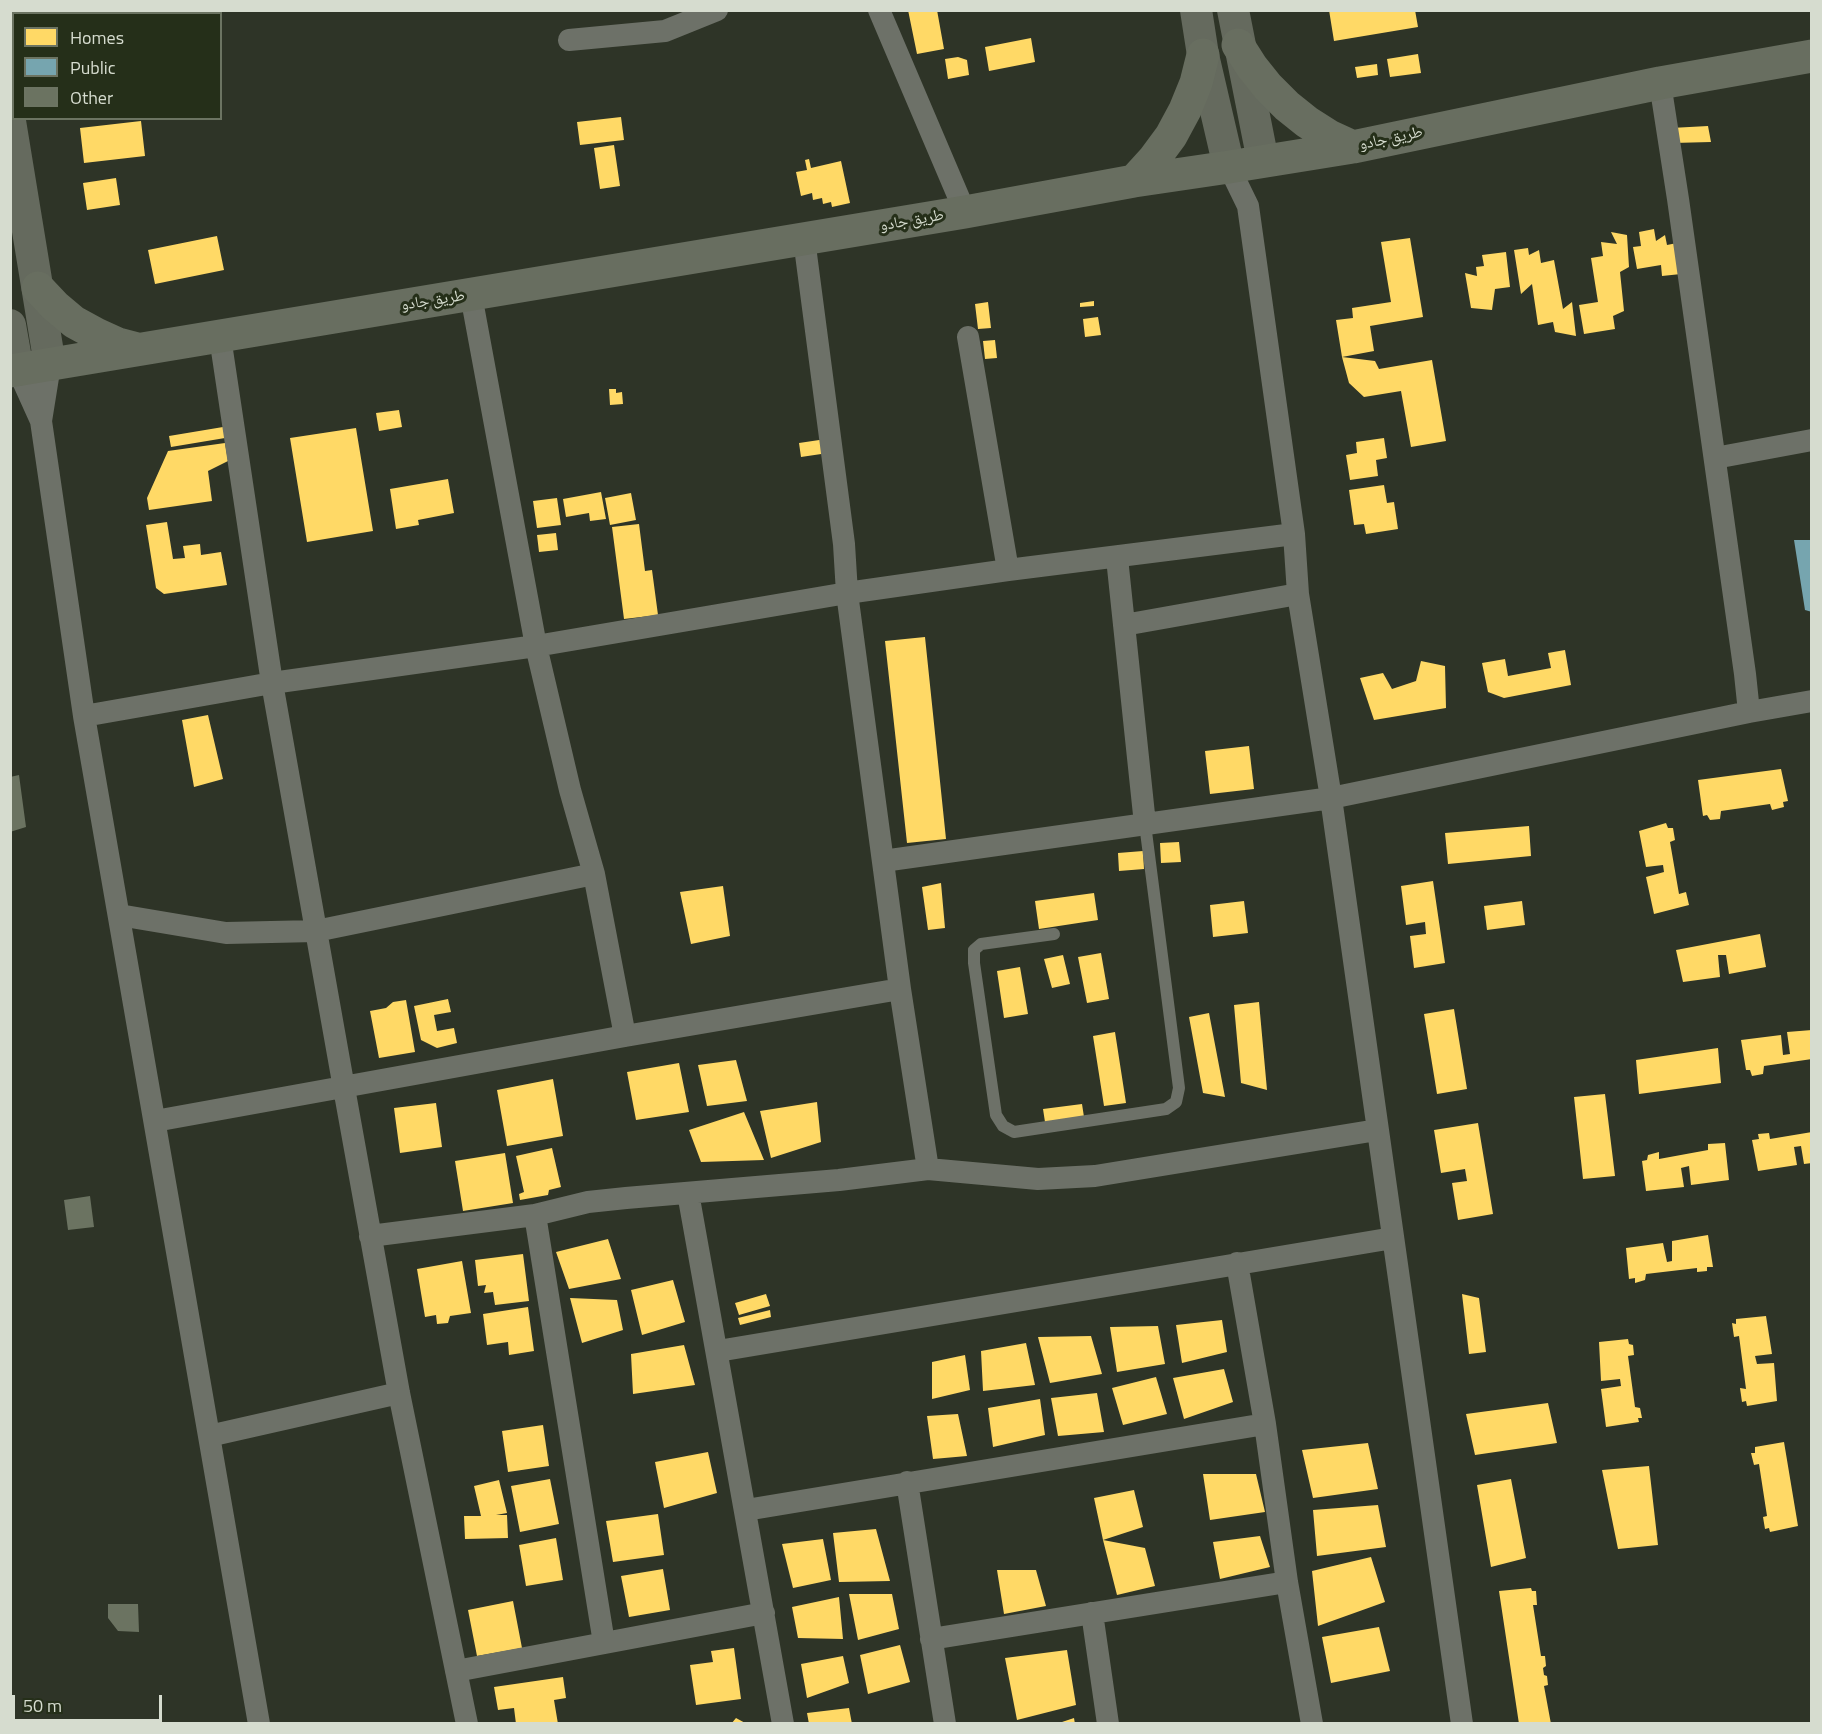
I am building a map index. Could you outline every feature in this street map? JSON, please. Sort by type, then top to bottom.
[{"type":"highway","points":[[1238,45],[1268,87],[1287,106],[1322,131],[1353,147]]},
{"type":"highway","points":[[1134,181],[1171,136],[1196,84],[1203,56]]},
{"type":"highway","name":"طريق جادو","points":[[14,370],[965,212],[1134,181],[1353,147],[1660,83],[1812,56]]},
{"type":"highway","points":[[38,288],[74,322],[118,344],[142,350]]},
{"type":"street","points":[[569,40],[665,31],[717,10]]},
{"type":"street","points":[[879,10],[965,212]]},
{"type":"street","points":[[1196,10],[1203,56],[1229,167],[1248,206],[1294,534],[1298,594],[1331,798],[1462,1724]]},
{"type":"street","points":[[1233,10],[1238,45],[1263,161],[1248,206]]},
{"type":"street","points":[[1660,83],[1680,210],[1749,712]]},
{"type":"street","points":[[10,121],[50,365],[41,421],[84,716],[260,1724]]},
{"type":"street","points":[[804,239],[844,544],[847,593],[900,989],[928,1169]]},
{"type":"street","points":[[471,295],[536,646],[570,790],[594,874],[625,1036]]},
{"type":"street","points":[[10,325],[14,370],[41,421]]},
{"type":"street","points":[[220,337],[272,683],[370,1236],[399,1393],[467,1724]]},
{"type":"street","points":[[968,337],[1008,570]]},
{"type":"street","points":[[1715,458],[1812,440]]},
{"type":"street","points":[[84,716],[272,683],[536,646],[847,593],[1294,534]]},
{"type":"street","points":[[1117,558],[1145,824]]},
{"type":"street","points":[[1124,625],[1298,594]]},
{"type":"street","points":[[883,861],[1331,798],[1812,701]]},
{"type":"street","points":[[119,915],[226,933],[316,931],[594,874]]},
{"type":"street","points":[[155,1121],[900,989]]},
{"type":"street","points":[[370,1236],[535,1215],[588,1202],[839,1180],[928,1169],[1038,1179],[1095,1176],[1377,1130]]},
{"type":"street","points":[[688,1193],[783,1724]]},
{"type":"street","points":[[535,1215],[604,1643]]},
{"type":"street","points":[[717,1351],[1393,1238]]},
{"type":"street","points":[[1237,1263],[1265,1424],[1287,1582],[1312,1724]]},
{"type":"street","points":[[209,1436],[399,1393]]},
{"type":"street","points":[[746,1510],[1265,1424]]},
{"type":"street","points":[[907,1482],[945,1724]]},
{"type":"street","points":[[931,1639],[1287,1582]]},
{"type":"street","points":[[456,1671],[764,1612]]},
{"type":"street","points":[[1092,1613],[1108,1724]]},
{"type":"lane","points":[[1054,934],[981,944],[974,950],[996,1115],[1003,1126],[1014,1132],[1166,1109],[1176,1102],[1179,1088],[1145,824]]},
{"type":"building: Homes","points":[[908,10],[937,10],[944,49],[917,54]]},
{"type":"building: Homes","points":[[1329,10],[1415,10],[1418,27],[1334,41]]},
{"type":"building: Homes","points":[[1031,38],[1035,62],[989,71],[985,47]]},
{"type":"building: Homes","points":[[1418,54],[1421,73],[1390,77],[1387,59]]},
{"type":"building: Homes","points":[[958,57],[967,60],[969,75],[948,79],[945,59]]},
{"type":"building: Homes","points":[[1377,64],[1378,75],[1357,78],[1355,67]]},
{"type":"building: Homes","points":[[621,117],[624,140],[580,145],[577,122]]},
{"type":"building: Homes","points":[[141,121],[145,156],[84,163],[80,128]]},
{"type":"building: Homes","points":[[1708,126],[1711,142],[1673,143],[1671,128]]},
{"type":"building: Homes","points":[[614,145],[620,186],[600,189],[594,148]]},
{"type":"building: Homes","points":[[809,159],[811,168],[841,161],[850,203],[832,207],[831,202],[823,204],[822,198],[813,200],[812,193],[801,196],[796,172],[807,170],[805,160]]},
{"type":"building: Homes","points":[[116,178],[120,205],[87,210],[83,183]]},
{"type":"building: Homes","points":[[1654,229],[1656,241],[1665,235],[1667,245],[1677,243],[1681,274],[1662,276],[1661,265],[1637,269],[1633,247],[1641,246],[1639,232]]},
{"type":"building: Homes","points":[[1611,232],[1627,235],[1629,267],[1620,272],[1624,311],[1613,316],[1615,329],[1584,334],[1579,305],[1598,302],[1591,258],[1603,256],[1601,242],[1617,244]]},
{"type":"building: Homes","points":[[217,236],[224,270],[155,284],[148,250]]},
{"type":"building: Homes","points":[[1410,238],[1423,317],[1370,326],[1374,351],[1342,357],[1336,320],[1353,318],[1352,308],[1391,302],[1381,242]]},
{"type":"building: Homes","points":[[1528,248],[1529,255],[1539,250],[1541,263],[1554,260],[1563,309],[1572,302],[1576,336],[1555,332],[1553,322],[1538,325],[1532,284],[1521,294],[1514,250]]},
{"type":"building: Homes","points":[[1506,252],[1510,287],[1495,289],[1492,310],[1471,308],[1465,273],[1477,276],[1476,267],[1484,266],[1482,255]]},
{"type":"building: Homes","points":[[1094,301],[1094,306],[1080,307],[1080,303]]},
{"type":"building: Homes","points":[[988,302],[991,328],[978,329],[975,304]]},
{"type":"building: Homes","points":[[1098,317],[1101,335],[1085,337],[1083,319]]},
{"type":"building: Homes","points":[[995,340],[997,358],[985,359],[983,341]]},
{"type":"building: Homes","points":[[1342,357],[1375,361],[1379,369],[1432,360],[1446,441],[1411,447],[1401,391],[1364,397],[1349,383]]},
{"type":"building: Homes","points":[[609,389],[616,389],[616,393],[622,392],[623,404],[610,405]]},
{"type":"building: Homes","points":[[399,410],[402,427],[379,431],[376,413]]},
{"type":"building: Homes","points":[[223,427],[225,438],[171,447],[169,436]]},
{"type":"building: Homes","points":[[356,428],[373,531],[307,542],[290,438]]},
{"type":"building: Homes","points":[[1384,438],[1387,458],[1376,460],[1378,476],[1350,480],[1346,455],[1357,453],[1356,442]]},
{"type":"building: Homes","points":[[826,439],[828,453],[801,457],[799,443]]},
{"type":"building: Homes","points":[[225,443],[228,461],[208,471],[212,501],[149,510],[147,498],[168,451]]},
{"type":"building: Homes","points":[[448,479],[454,513],[418,520],[419,525],[396,529],[390,489]]},
{"type":"building: Homes","points":[[1384,485],[1387,503],[1394,502],[1398,529],[1366,534],[1364,524],[1354,525],[1349,490]]},
{"type":"building: Homes","points":[[601,492],[606,519],[590,521],[589,513],[566,517],[563,499]]},
{"type":"building: Homes","points":[[631,493],[636,520],[610,525],[605,498]]},
{"type":"building: Homes","points":[[557,498],[561,525],[537,528],[533,501]]},
{"type":"building: Homes","points":[[167,522],[173,559],[185,558],[183,546],[200,544],[201,555],[221,552],[227,585],[164,594],[156,588],[146,525]]},
{"type":"building: Homes","points":[[639,524],[645,571],[652,570],[658,615],[624,619],[612,527]]},
{"type":"building: Homes","points":[[556,533],[558,550],[539,552],[537,535]]},
{"type":"building: Homes","points":[[925,637],[946,839],[907,843],[885,641]]},
{"type":"building: Homes","points":[[1565,650],[1571,685],[1504,698],[1488,692],[1482,663],[1505,659],[1508,676],[1551,668],[1548,653]]},
{"type":"building: Homes","points":[[1421,661],[1445,666],[1446,708],[1374,720],[1360,678],[1383,673],[1392,689],[1416,681]]},
{"type":"building: Homes","points":[[208,715],[223,779],[194,787],[182,720]]},
{"type":"building: Homes","points":[[1249,746],[1254,789],[1210,794],[1205,751]]},
{"type":"building: Homes","points":[[1781,769],[1788,801],[1783,802],[1784,807],[1772,810],[1770,804],[1721,811],[1720,819],[1710,820],[1707,815],[1703,816],[1698,780]]},
{"type":"building: Homes","points":[[1666,823],[1668,828],[1673,828],[1675,840],[1670,842],[1679,894],[1686,892],[1689,905],[1654,914],[1646,877],[1664,872],[1663,865],[1646,867],[1639,831]]},
{"type":"building: Homes","points":[[1529,826],[1531,856],[1448,864],[1445,833]]},
{"type":"building: Homes","points":[[1179,842],[1181,862],[1161,863],[1160,843]]},
{"type":"building: Homes","points":[[1143,851],[1144,869],[1119,871],[1118,853]]},
{"type":"building: Homes","points":[[1433,881],[1445,963],[1414,968],[1410,936],[1426,934],[1425,922],[1406,925],[1401,886]]},
{"type":"building: Homes","points":[[941,883],[945,928],[928,930],[922,887]]},
{"type":"building: Homes","points":[[723,886],[730,936],[691,944],[680,892]]},
{"type":"building: Homes","points":[[1094,893],[1098,920],[1039,929],[1035,901]]},
{"type":"building: Homes","points":[[1244,901],[1248,933],[1213,937],[1210,905]]},
{"type":"building: Homes","points":[[1522,901],[1525,925],[1487,930],[1484,906]]},
{"type":"building: Homes","points":[[1760,934],[1766,967],[1729,974],[1726,955],[1718,955],[1720,977],[1683,982],[1676,950]]},
{"type":"building: Homes","points":[[1101,953],[1109,999],[1087,1003],[1078,957]]},
{"type":"building: Homes","points":[[1063,955],[1070,984],[1052,988],[1044,959]]},
{"type":"building: Homes","points":[[1020,967],[1028,1014],[1004,1018],[997,971]]},
{"type":"building: Homes","points":[[448,999],[451,1012],[434,1015],[437,1031],[454,1028],[457,1043],[437,1048],[421,1040],[414,1006]]},
{"type":"building: Homes","points":[[406,1000],[415,1052],[379,1058],[370,1011],[386,1008],[393,1002]]},
{"type":"building: Homes","points":[[1259,1002],[1267,1090],[1241,1083],[1234,1005]]},
{"type":"building: Homes","points":[[1454,1009],[1467,1089],[1437,1094],[1424,1014]]},
{"type":"building: Homes","points":[[1209,1013],[1225,1097],[1203,1093],[1189,1017]]},
{"type":"building: Homes","points":[[1812,1030],[1812,1059],[1764,1066],[1763,1074],[1752,1076],[1750,1070],[1746,1070],[1741,1040],[1781,1035],[1783,1055],[1790,1054],[1787,1032]]},
{"type":"building: Homes","points":[[1115,1032],[1126,1103],[1104,1106],[1093,1036]]},
{"type":"building: Homes","points":[[1718,1048],[1721,1083],[1639,1094],[1636,1060]]},
{"type":"building: Homes","points":[[736,1060],[747,1101],[707,1106],[698,1065]]},
{"type":"building: Homes","points":[[679,1063],[689,1112],[636,1120],[627,1072]]},
{"type":"building: Homes","points":[[553,1079],[563,1136],[507,1146],[497,1090]]},
{"type":"building: Homes","points":[[1605,1094],[1615,1176],[1583,1179],[1574,1097]]},
{"type":"building: Homes","points":[[817,1102],[821,1142],[771,1158],[760,1111]]},
{"type":"building: Homes","points":[[436,1103],[442,1147],[400,1153],[394,1108]]},
{"type":"building: Homes","points":[[1082,1104],[1084,1117],[1045,1122],[1043,1109]]},
{"type":"building: Homes","points":[[744,1112],[764,1160],[701,1162],[689,1130]]},
{"type":"building: Homes","points":[[1478,1123],[1493,1214],[1458,1220],[1452,1183],[1467,1181],[1465,1169],[1441,1173],[1434,1130]]},
{"type":"building: Homes","points":[[1812,1132],[1812,1163],[1804,1164],[1801,1146],[1794,1147],[1797,1165],[1758,1171],[1752,1140],[1759,1139],[1758,1134],[1769,1133],[1770,1139]]},
{"type":"building: Homes","points":[[1725,1143],[1729,1180],[1691,1185],[1689,1166],[1681,1168],[1684,1187],[1646,1191],[1642,1161],[1647,1160],[1648,1155],[1659,1152],[1659,1159],[1708,1150],[1708,1144]]},
{"type":"building: Homes","points":[[552,1148],[561,1187],[549,1190],[548,1195],[520,1200],[519,1194],[524,1192],[516,1156]]},
{"type":"building: Homes","points":[[505,1153],[513,1203],[463,1211],[455,1161]]},
{"type":"building: Homes","points":[[1708,1235],[1713,1267],[1707,1267],[1707,1271],[1697,1272],[1697,1268],[1646,1274],[1645,1280],[1635,1283],[1635,1278],[1629,1279],[1626,1248],[1663,1243],[1667,1262],[1672,1261],[1672,1241]]},
{"type":"building: Homes","points":[[608,1239],[621,1279],[569,1289],[556,1252]]},
{"type":"building: Homes","points":[[523,1254],[529,1301],[495,1305],[493,1292],[484,1293],[486,1285],[478,1286],[475,1260]]},
{"type":"building: Homes","points":[[462,1261],[471,1313],[450,1316],[448,1323],[437,1324],[436,1315],[425,1317],[417,1269]]},
{"type":"building: Homes","points":[[673,1280],[685,1322],[642,1335],[631,1290]]},
{"type":"building: Homes","points":[[766,1294],[770,1306],[739,1315],[735,1303]]},
{"type":"building: Homes","points":[[1462,1294],[1479,1298],[1486,1352],[1469,1354]]},
{"type":"building: Homes","points":[[570,1298],[617,1300],[623,1330],[582,1343]]},
{"type":"building: Homes","points":[[528,1307],[534,1351],[509,1355],[508,1342],[487,1345],[483,1314]]},
{"type":"building: Homes","points":[[770,1310],[771,1317],[740,1325],[738,1318]]},
{"type":"building: Homes","points":[[1766,1316],[1772,1354],[1755,1356],[1757,1364],[1774,1363],[1777,1401],[1747,1406],[1746,1401],[1742,1402],[1740,1388],[1746,1389],[1739,1336],[1734,1337],[1732,1323],[1736,1324],[1736,1319]]},
{"type":"building: Homes","points":[[1222,1320],[1227,1352],[1182,1363],[1176,1325]]},
{"type":"building: Homes","points":[[1158,1326],[1165,1364],[1117,1372],[1110,1327]]},
{"type":"building: Homes","points":[[1091,1336],[1102,1374],[1050,1383],[1038,1337]]},
{"type":"building: Homes","points":[[1628,1339],[1629,1344],[1633,1345],[1634,1355],[1628,1356],[1635,1407],[1640,1408],[1642,1418],[1638,1418],[1639,1422],[1606,1427],[1601,1389],[1621,1386],[1620,1379],[1601,1381],[1599,1342]]},
{"type":"building: Homes","points":[[1026,1343],[1035,1385],[983,1391],[981,1351]]},
{"type":"building: Homes","points":[[684,1345],[695,1385],[633,1394],[631,1354]]},
{"type":"building: Homes","points":[[965,1355],[970,1390],[932,1399],[932,1362]]},
{"type":"building: Homes","points":[[1224,1369],[1233,1402],[1184,1419],[1173,1378]]},
{"type":"building: Homes","points":[[1156,1377],[1167,1414],[1123,1425],[1112,1388]]},
{"type":"building: Homes","points":[[1097,1393],[1104,1432],[1058,1436],[1051,1398]]},
{"type":"building: Homes","points":[[1040,1399],[1045,1435],[993,1447],[988,1408]]},
{"type":"building: Homes","points":[[1548,1403],[1557,1443],[1475,1455],[1466,1414]]},
{"type":"building: Homes","points":[[958,1414],[967,1456],[933,1459],[927,1416]]},
{"type":"building: Homes","points":[[543,1425],[549,1466],[508,1472],[502,1431]]},
{"type":"building: Homes","points":[[1784,1442],[1798,1526],[1770,1532],[1769,1528],[1765,1529],[1763,1517],[1767,1516],[1759,1464],[1754,1465],[1751,1453],[1755,1453],[1755,1447]]},
{"type":"building: Homes","points":[[1368,1443],[1378,1489],[1313,1498],[1302,1450]]},
{"type":"building: Homes","points":[[708,1452],[717,1493],[664,1508],[655,1462]]},
{"type":"building: Homes","points":[[1649,1466],[1658,1545],[1618,1549],[1602,1470]]},
{"type":"building: Homes","points":[[1203,1474],[1256,1474],[1265,1512],[1210,1520]]},
{"type":"building: Homes","points":[[550,1479],[559,1524],[520,1532],[511,1486]]},
{"type":"building: Homes","points":[[1511,1479],[1526,1558],[1491,1567],[1477,1485]]},
{"type":"building: Homes","points":[[499,1480],[507,1513],[496,1515],[507,1515],[508,1538],[465,1539],[464,1516],[481,1516],[474,1486]]},
{"type":"building: Homes","points":[[1134,1490],[1143,1527],[1103,1540],[1094,1498]]},
{"type":"building: Homes","points":[[1378,1505],[1386,1547],[1317,1556],[1313,1510]]},
{"type":"building: Homes","points":[[658,1514],[664,1555],[613,1562],[606,1521]]},
{"type":"building: Homes","points":[[876,1529],[890,1581],[839,1582],[833,1533]]},
{"type":"building: Homes","points":[[1260,1536],[1270,1567],[1220,1579],[1213,1542]]},
{"type":"building: Homes","points":[[556,1538],[563,1580],[526,1586],[519,1545]]},
{"type":"building: Homes","points":[[823,1539],[831,1580],[793,1588],[782,1544]]},
{"type":"building: Homes","points":[[1103,1540],[1145,1548],[1155,1586],[1117,1595]]},
{"type":"building: Homes","points":[[1371,1557],[1385,1602],[1318,1626],[1312,1571]]},
{"type":"building: Homes","points":[[663,1569],[670,1610],[629,1617],[621,1576]]},
{"type":"building: Homes","points":[[997,1570],[1036,1570],[1046,1606],[1004,1614]]},
{"type":"building: Homes","points":[[1531,1588],[1532,1591],[1536,1591],[1537,1605],[1533,1605],[1541,1656],[1545,1656],[1546,1666],[1543,1668],[1548,1685],[1544,1686],[1551,1724],[1519,1724],[1499,1591]]},
{"type":"building: Homes","points":[[849,1594],[892,1594],[899,1629],[858,1640]]},
{"type":"building: Homes","points":[[839,1597],[843,1639],[798,1638],[792,1607]]},
{"type":"building: Homes","points":[[513,1601],[522,1648],[477,1656],[468,1610]]},
{"type":"building: Homes","points":[[1379,1627],[1390,1671],[1331,1683],[1322,1637]]},
{"type":"building: Homes","points":[[900,1645],[910,1682],[868,1694],[860,1655]]},
{"type":"building: Homes","points":[[734,1648],[741,1699],[696,1705],[690,1665],[713,1662],[711,1651]]},
{"type":"building: Homes","points":[[1067,1650],[1076,1705],[1017,1720],[1005,1658]]},
{"type":"building: Homes","points":[[843,1656],[849,1683],[807,1698],[801,1664]]},
{"type":"building: Homes","points":[[563,1677],[566,1698],[554,1700],[558,1724],[516,1724],[514,1708],[498,1710],[494,1687]]},
{"type":"building: Homes","points":[[849,1708],[852,1724],[809,1724],[807,1713]]},
{"type":"building: Homes","points":[[736,1718],[747,1724],[731,1724]]},
{"type":"building: Homes","points":[[1074,1718],[1075,1724],[1059,1723]]},
{"type":"building: Public","points":[[1794,540],[1812,540],[1812,612],[1805,610]]},
{"type":"building: Other","points":[[19,775],[26,827],[10,832],[10,777]]},
{"type":"building: Other","points":[[90,1196],[94,1227],[68,1230],[64,1200]]},
{"type":"building: Other","points":[[108,1604],[138,1604],[139,1632],[118,1631],[108,1618]]}]
